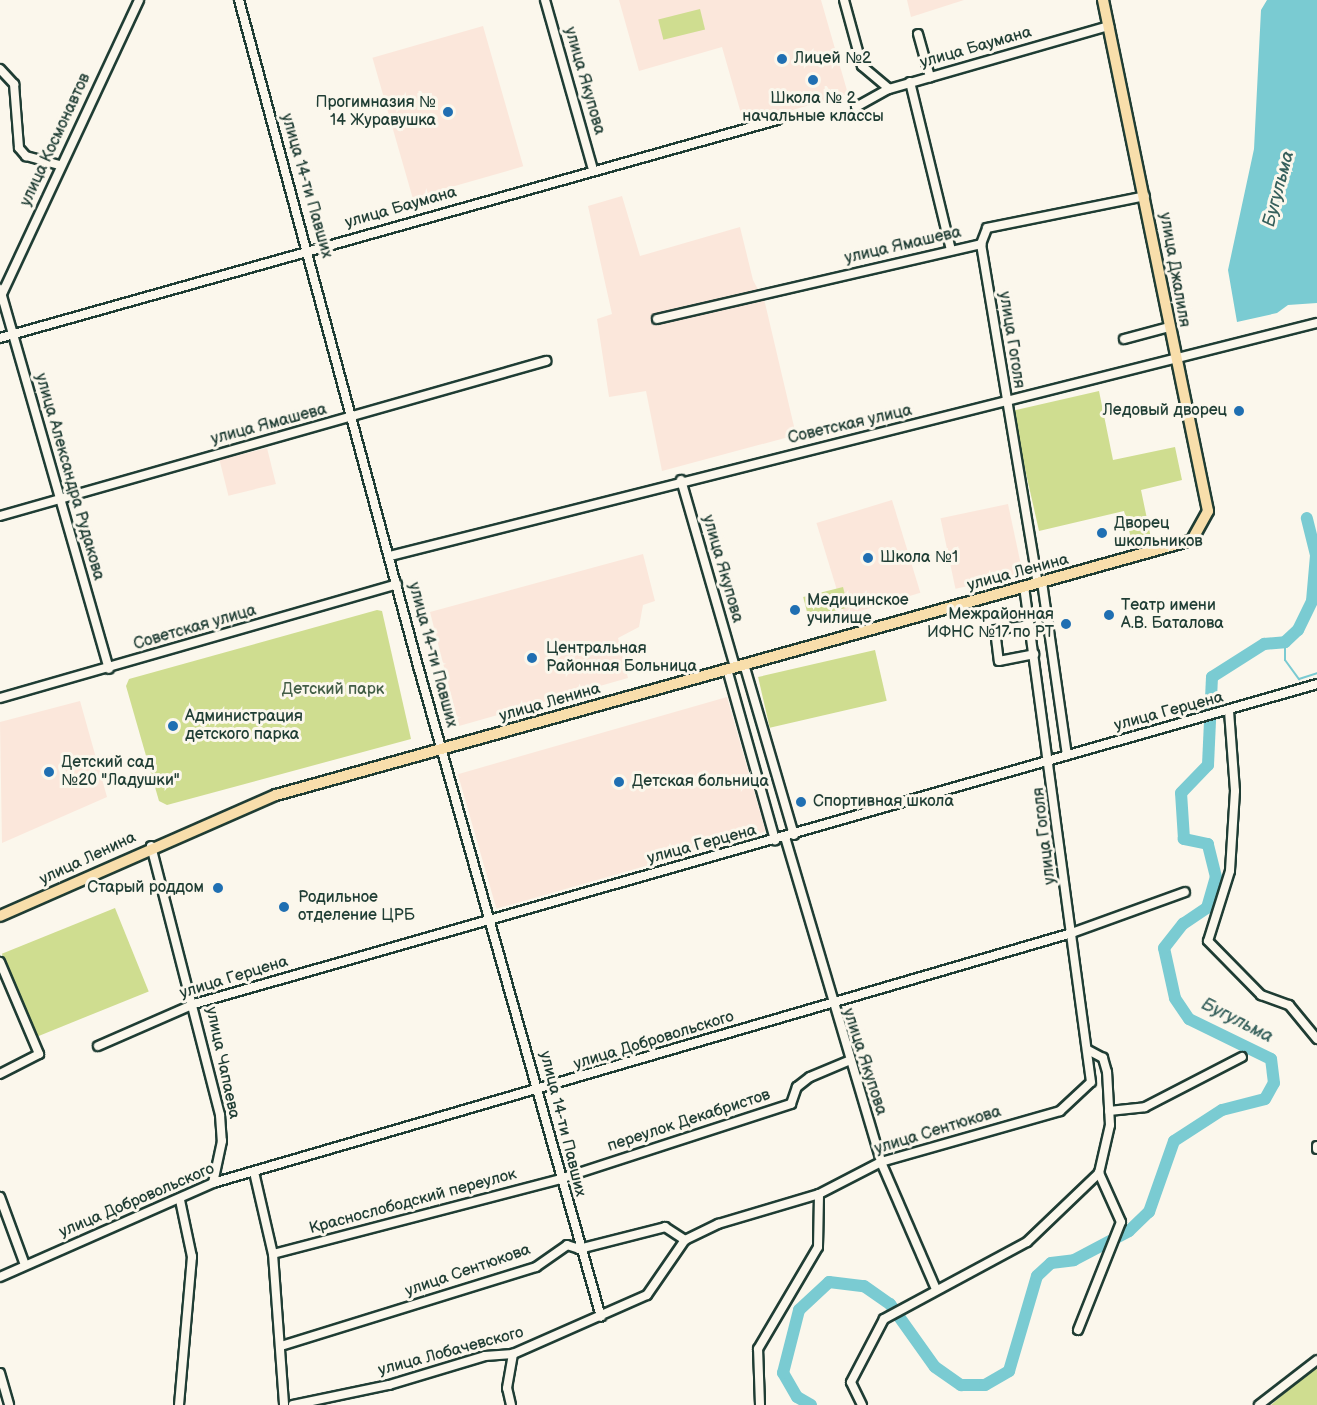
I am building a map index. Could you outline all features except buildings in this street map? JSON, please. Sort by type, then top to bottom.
[{"type":"main road","name":"улица Джалиля","points":[[1103,0],[1145,196],[1168,327],[1208,511],[1192,540]]},
{"type":"main road","name":"улица Ленина","points":[[0,916],[151,846],[276,795],[1192,540]]},
{"type":"street","name":"улица Космонавтов","points":[[1,292],[59,165],[139,0]]},
{"type":"street","name":"улица 14-ти Павших","points":[[239,0],[310,252],[442,749],[540,1092],[579,1249],[601,1317]]},
{"type":"street","name":"улица Якупова","points":[[545,0],[593,170]]},
{"type":"street","points":[[844,0],[862,66],[889,89]]},
{"type":"street","name":"улица Баумана","points":[[856,107],[889,89],[910,82],[1109,26]]},
{"type":"street","points":[[918,34],[930,77]]},
{"type":"street","points":[[0,69],[14,84],[19,148],[26,156],[59,165]]},
{"type":"street","points":[[910,82],[951,250]]},
{"type":"street","name":"улица Баумана","points":[[0,338],[777,120]]},
{"type":"street","name":"улица Ямашева","points":[[657,319],[981,243],[987,228],[1145,196]]},
{"type":"street","name":"улица Гоголя","points":[[981,243],[1007,405],[1040,582],[1067,756]]},
{"type":"street","name":"улица Александра Рудакова","points":[[1,292],[109,669]]},
{"type":"street","name":"Советская улица","points":[[390,556],[681,480],[1007,405],[1317,323]]},
{"type":"street","points":[[1124,339],[1168,327]]},
{"type":"street","name":"улица Ямашева","points":[[0,516],[353,418],[546,361]]},
{"type":"street","name":"улица Якупова","points":[[681,480],[735,667],[789,836],[830,1004],[881,1162],[936,1289]]},
{"type":"street","name":"Советская улица","points":[[0,698],[109,669],[397,584]]},
{"type":"street","name":"улица Гоголя","points":[[1024,586],[1051,760],[1091,1082]]},
{"type":"street","points":[[1030,625],[994,630],[999,661],[1034,654]]},
{"type":"street","points":[[735,667],[775,840]]},
{"type":"street","name":"улица Герцена","points":[[98,1046],[194,1004],[489,918],[1219,715],[1317,684]]},
{"type":"street","points":[[1229,711],[1234,791],[1230,871],[1208,941],[1261,995],[1289,1005],[1317,1039]]},
{"type":"street","name":"улица Чапаева","points":[[151,846],[194,1004],[220,1115],[222,1141],[213,1183]]},
{"type":"street","name":"улица Добровольского","points":[[0,1277],[180,1200],[213,1183],[540,1092],[1072,933],[1185,892]]},
{"type":"street","points":[[0,962],[39,1054],[0,1074]]},
{"type":"street","points":[[1078,1330],[1121,1222],[1099,1173],[1109,1111],[1103,1058],[1088,1050]]},
{"type":"street","points":[[1109,1111],[1145,1107],[1242,1057]]},
{"type":"street","name":"переулок Декабристов","points":[[560,1179],[791,1104],[797,1088],[810,1077],[848,1061]]},
{"type":"street","name":"улица Сентюкова","points":[[281,1346],[536,1267],[567,1245],[579,1249],[665,1227],[685,1240],[718,1224],[819,1194],[881,1162],[1060,1111],[1091,1082]]},
{"type":"street","points":[[254,1172],[273,1254],[284,1405]]},
{"type":"street","points":[[862,1405],[851,1382],[884,1319],[904,1306],[1027,1242],[1099,1173]]},
{"type":"street","name":"Краснослободский переулок","points":[[273,1254],[560,1179]]},
{"type":"street","points":[[760,1405],[758,1349],[818,1247],[819,1194]]},
{"type":"street","points":[[0,1197],[25,1265]]},
{"type":"street","points":[[179,1405],[192,1257],[180,1200]]},
{"type":"street","name":"улица Лобачевского","points":[[293,1405],[485,1356],[513,1354],[601,1317],[647,1295],[685,1240]]},
{"type":"street","points":[[511,1405],[507,1388],[513,1354]]},
{"type":"street","points":[[1259,1405],[1317,1360]]},
{"type":"street","points":[[0,1373],[9,1405]]},
{"type":"shaded area","name":"Лицей №2","points":[[619,0],[821,0],[848,94],[744,124],[722,47],[639,71]]},
{"type":"shaded area","points":[[907,0],[964,0],[911,17]]},
{"type":"shaded area","name":"Прогимназия № 14 Журавушка","points":[[483,26],[523,166],[413,198],[372,58]]},
{"type":"shaded area","points":[[622,196],[640,256],[740,227],[753,280],[765,303],[796,435],[662,471],[646,391],[609,397],[597,319],[612,314],[588,206]]},
{"type":"shaded area","points":[[267,448],[276,484],[228,496],[219,460]]},
{"type":"shaded area","name":"Школа №1","points":[[892,500],[920,593],[845,616],[816,523]]},
{"type":"shaded area","points":[[1008,504],[1023,574],[955,589],[941,518]]},
{"type":"shaded area","name":"Центральная Районная Больница","points":[[643,554],[655,601],[643,605],[639,627],[618,638],[628,678],[459,726],[430,612]]},
{"type":"shaded area","points":[[727,697],[766,832],[496,909],[458,774]]},
{"type":"shaded area","name":"Детский сад №20 \"Ладушки\"","points":[[80,701],[107,797],[2,843],[0,722]]},
{"type":"green space","points":[[700,9],[705,29],[663,40],[658,19]]},
{"type":"green space","points":[[1099,391],[1113,460],[1175,447],[1182,480],[1141,490],[1151,538],[1132,542],[1124,511],[1039,531],[1012,411]]},
{"type":"green space","points":[[843,587],[848,607],[808,617],[803,597]]},
{"type":"green space","name":"Детский парк","points":[[377,610],[382,611],[411,739],[167,805],[159,801],[126,686],[129,679]]},
{"type":"green space","points":[[875,650],[887,701],[770,728],[758,677]]},
{"type":"green space","points":[[115,908],[149,991],[36,1037],[2,954]]},
{"type":"green space","points":[[1317,1365],[1317,1405],[1271,1405],[1279,1398]]},
{"type":"water","points":[[1267,0],[1317,0],[1317,303],[1288,305],[1277,313],[1237,322],[1228,270],[1254,149],[1261,10]]},
{"type":"waterway","name":"Бугульма","points":[[811,1405],[797,1397],[783,1373],[799,1310],[829,1282],[864,1286],[890,1304],[935,1367],[961,1385],[985,1385],[1009,1371],[1037,1276],[1051,1263],[1074,1260],[1129,1231],[1149,1212],[1174,1141],[1222,1110],[1265,1099],[1274,1083],[1271,1059],[1189,1019],[1175,998],[1164,948],[1183,924],[1207,908],[1216,877],[1208,844],[1184,839],[1181,793],[1208,765],[1212,677],[1264,644],[1285,642],[1298,630],[1312,601],[1316,555],[1307,518]]},
{"type":"waterway","points":[[1285,642],[1285,660],[1299,679],[1317,673]]},
{"type":"place","name":"Лицей №2","points":[[782,59]]},
{"type":"place","name":"Школа № 2 начальные классы","points":[[813,80]]},
{"type":"place","name":"Прогимназия № 14 Журавушка","points":[[448,112]]},
{"type":"place","name":"Ледовый дворец","points":[[1239,411]]},
{"type":"place","name":"Дворец школьников","points":[[1102,533]]},
{"type":"place","name":"Школа №1","points":[[868,558]]},
{"type":"place","name":"Медицинское училище","points":[[795,610]]},
{"type":"place","name":"Театр имени А.В. Баталова","points":[[1109,615]]},
{"type":"place","name":"Межрайонная ИФНС №17 по РТ","points":[[1066,624]]},
{"type":"place","name":"Центральная Районная Больница","points":[[532,658]]},
{"type":"place","name":"Администрация детского парка","points":[[173,726]]},
{"type":"place","name":"Детский сад №20 \"Ладушки\"","points":[[49,772]]},
{"type":"place","name":"Детская больница","points":[[619,782]]},
{"type":"place","name":"Спортивная школа","points":[[801,802]]},
{"type":"place","name":"Старый роддом","points":[[218,888]]},
{"type":"place","name":"Родильное отделение ЦРБ","points":[[284,907]]}]
